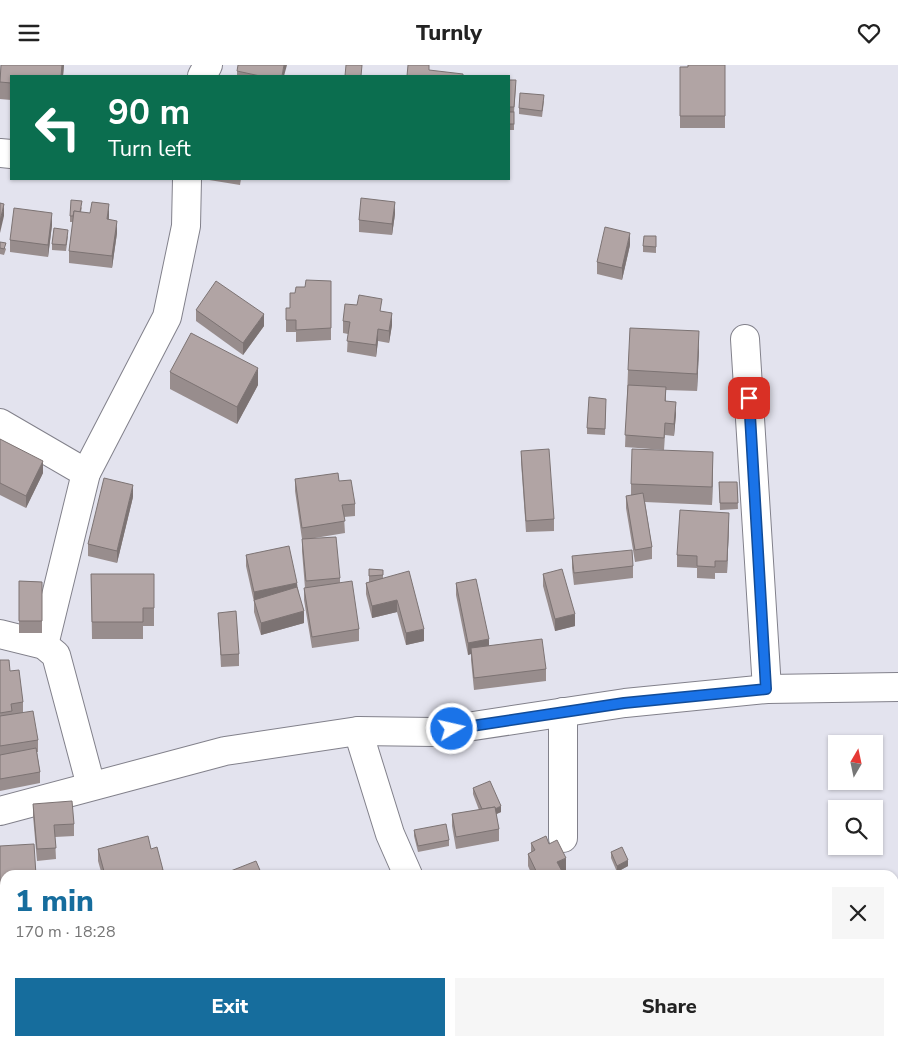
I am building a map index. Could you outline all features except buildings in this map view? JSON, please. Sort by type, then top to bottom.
[{"type":"street","points":[[44,645],[86,473],[167,317],[186,225],[187,180]]},
{"type":"street","points":[[746,339],[766,689]]},
{"type":"street","points":[[0,423],[86,473]]},
{"type":"street","points":[[0,634],[44,645],[56,655],[90,786]]},
{"type":"street","points":[[0,811],[225,751],[358,731],[434,732],[624,703],[766,689],[898,687]]},
{"type":"street","points":[[563,837],[564,712]]},
{"type":"street","points":[[358,731],[390,835],[406,870]]},
{"type":"route","points":[[452,729],[624,703],[766,689],[749,398]]}]
